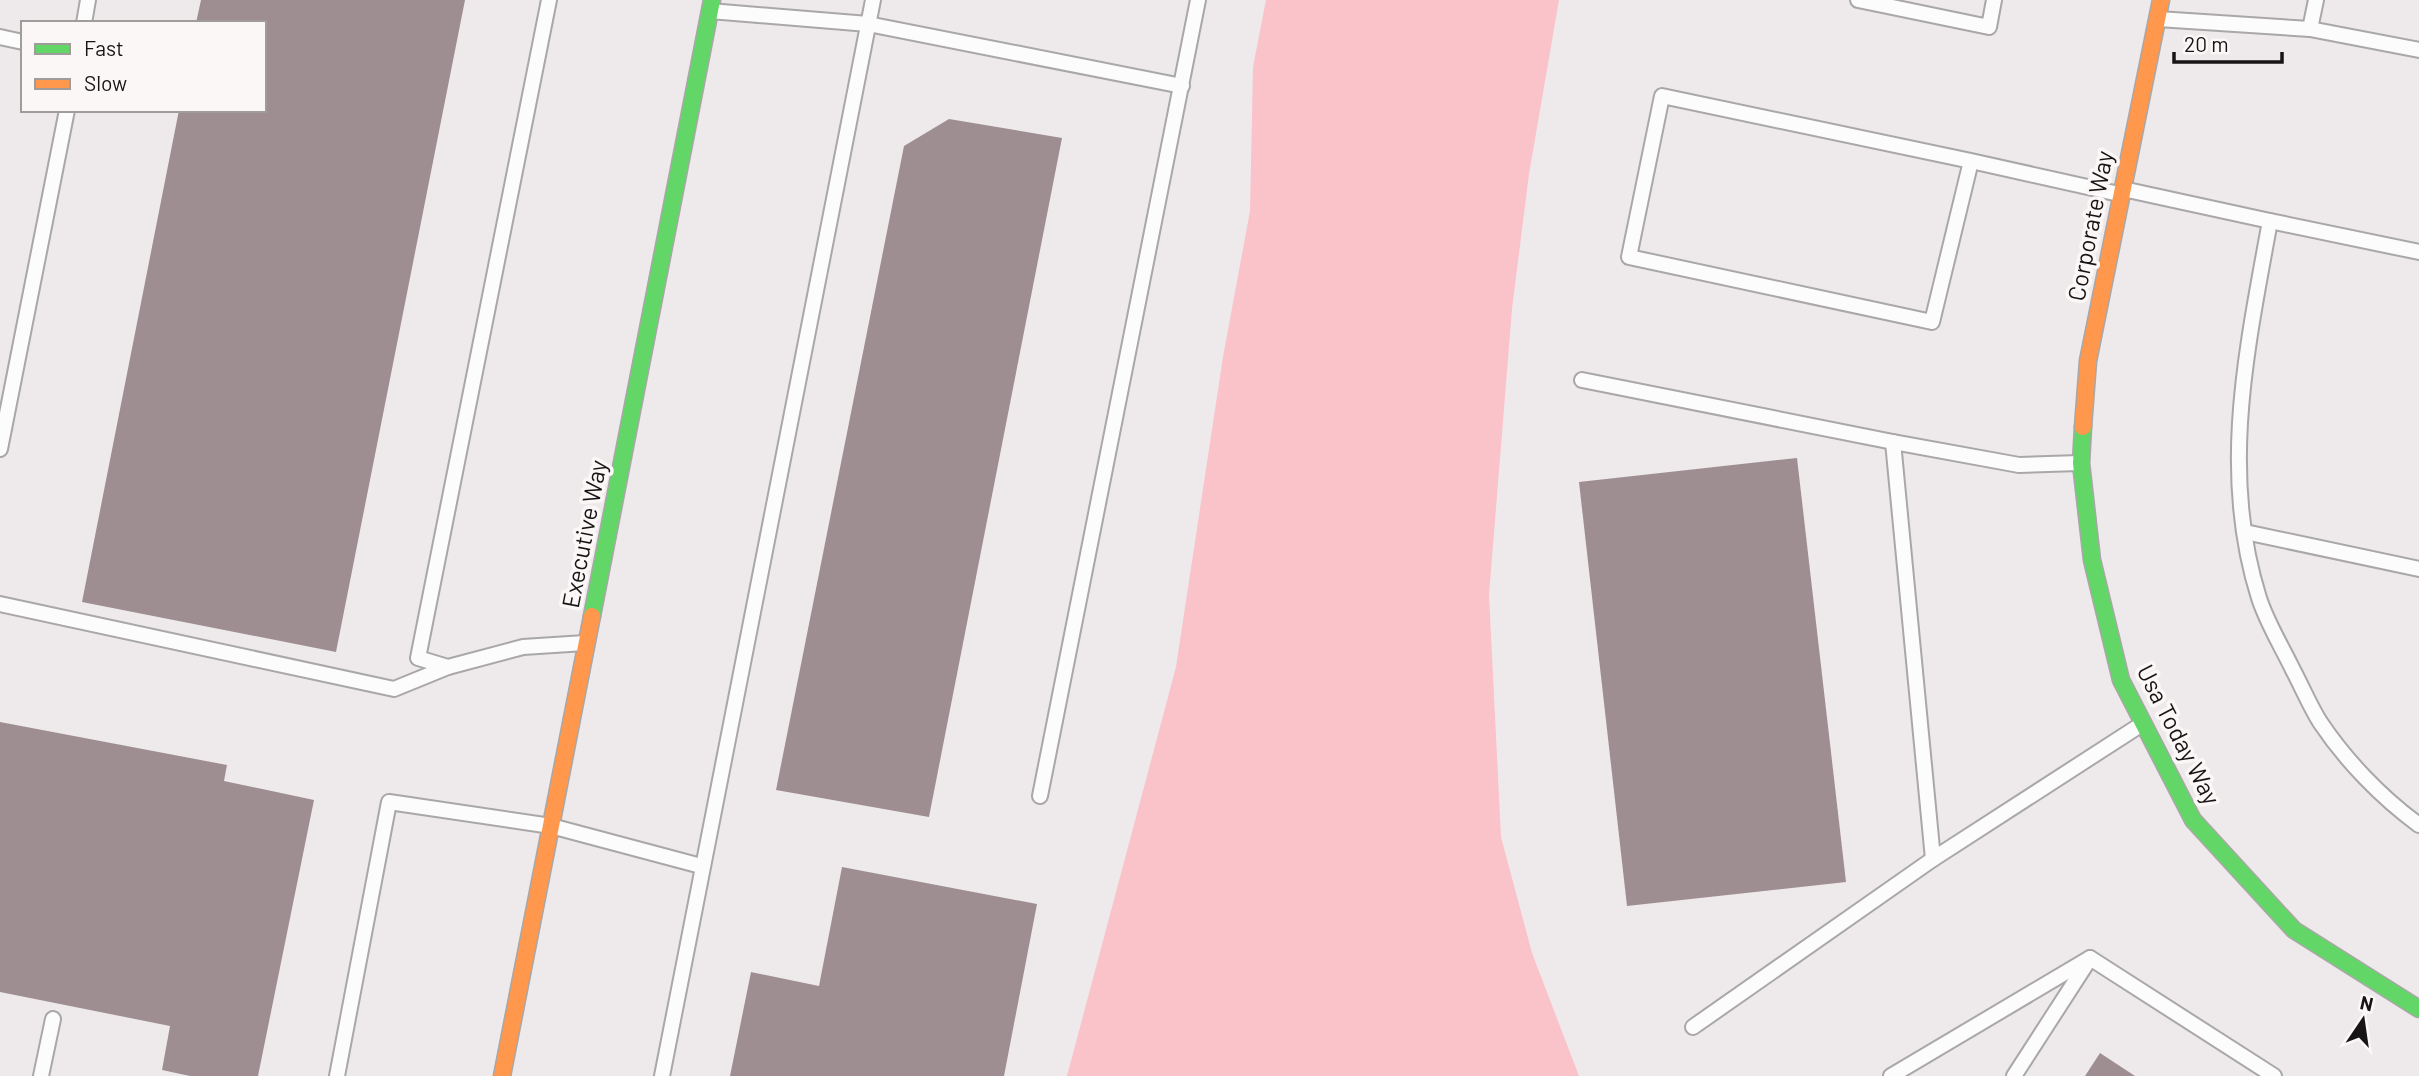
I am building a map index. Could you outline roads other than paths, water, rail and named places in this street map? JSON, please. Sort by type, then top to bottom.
[{"type":"street","name":"Corporate Way","points":[[2081,463],[2088,361],[2120,192],[2161,0]]},
{"type":"street","name":"Executive Way","points":[[502,1076],[711,6]]},
{"type":"street","name":"Usa Today Way","points":[[2081,463],[2095,573],[2121,680],[2193,820],[2294,930],[2419,1009]]},
{"type":"lane","points":[[84,21],[88,0]]},
{"type":"lane","points":[[448,667],[418,658],[549,0]]},
{"type":"lane","points":[[662,1076],[701,866],[873,0]]},
{"type":"lane","points":[[1040,796],[1198,0]]},
{"type":"lane","points":[[1858,0],[1989,27],[1994,0]]},
{"type":"lane","points":[[2310,29],[2316,0]]},
{"type":"lane","points":[[711,6],[868,24],[1182,86]]},
{"type":"lane","points":[[2157,19],[2310,29],[2419,50]]},
{"type":"lane","points":[[0,37],[21,42]]},
{"type":"lane","points":[[1971,160],[1931,322],[1629,257],[1662,96],[2419,252]]},
{"type":"lane","points":[[0,449],[67,112]]},
{"type":"lane","points":[[2270,221],[2246,353],[2238,437],[2238,492],[2259,600],[2320,722],[2360,771],[2399,810],[2419,825]]},
{"type":"lane","points":[[1582,380],[2019,465],[2081,463]]},
{"type":"lane","points":[[1893,442],[1933,859]]},
{"type":"lane","points":[[2245,531],[2419,569]]},
{"type":"lane","points":[[0,604],[394,689],[448,667],[523,647],[587,643]]},
{"type":"lane","points":[[1693,1027],[1933,859],[2143,723]]},
{"type":"lane","points":[[337,1076],[389,802],[551,826],[701,866]]},
{"type":"lane","points":[[1891,1076],[2090,958]]},
{"type":"lane","points":[[2014,1076],[2090,958]]},
{"type":"lane","points":[[2090,958],[2274,1076]]},
{"type":"lane","points":[[41,1076],[52,1019]]}]
